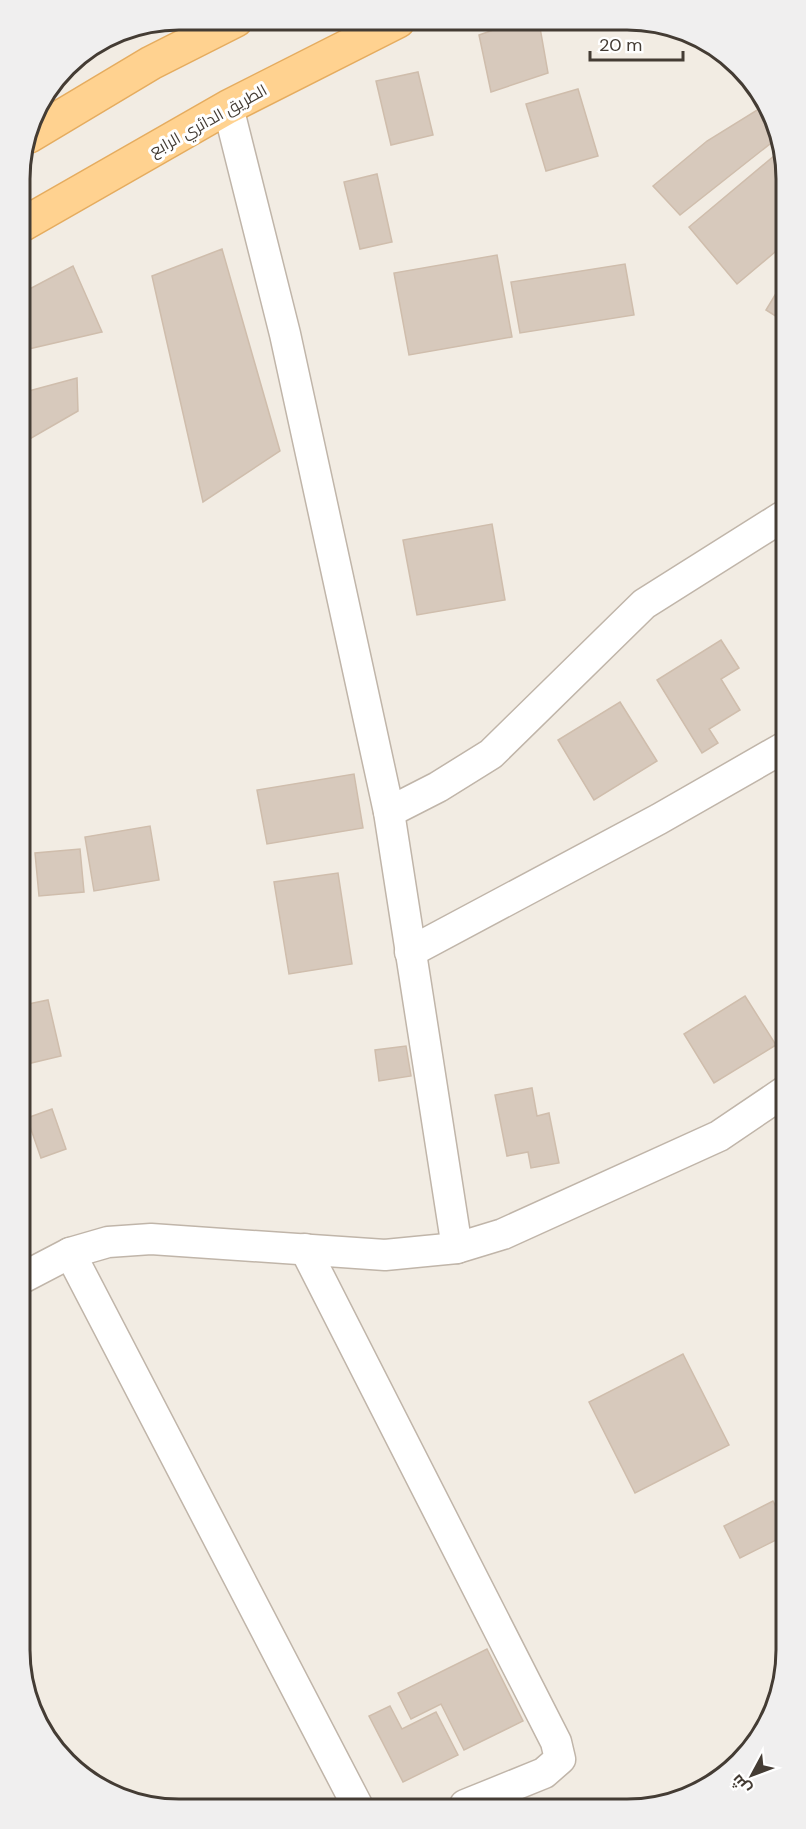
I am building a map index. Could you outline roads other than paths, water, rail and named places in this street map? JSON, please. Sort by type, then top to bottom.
[{"type":"main road","points":[[38,130],[151,63],[216,30]]},
{"type":"main road","name":"الطريق الدائري الرابع","points":[[30,220],[228,107],[381,30]]},
{"type":"street","points":[[228,107],[285,334],[389,812],[458,1248]]},
{"type":"street","points":[[389,812],[438,787],[491,754],[644,604],[776,522]]},
{"type":"street","points":[[410,952],[659,819],[776,752]]},
{"type":"street","points":[[30,1273],[70,1253],[108,1242],[151,1239],[385,1255],[458,1248],[503,1234],[719,1136],[776,1097]]},
{"type":"street","points":[[305,1249],[556,1742],[560,1759],[544,1773],[480,1799]]},
{"type":"street","points":[[70,1253],[353,1799]]}]
